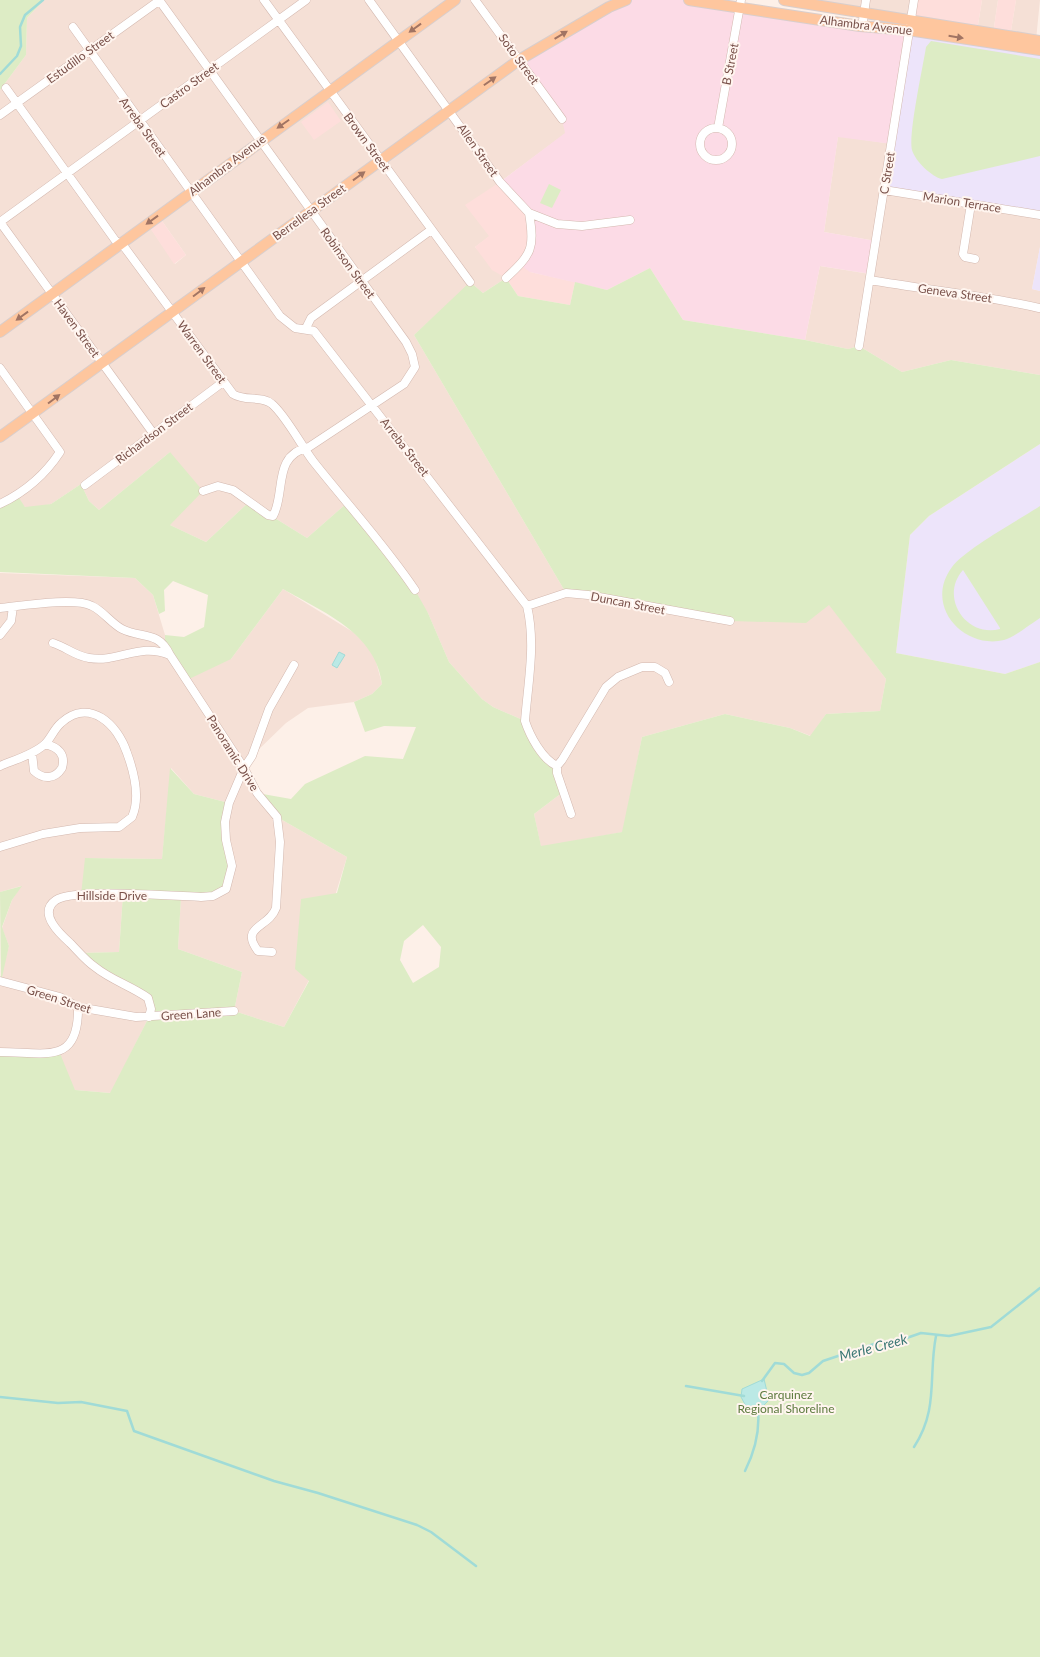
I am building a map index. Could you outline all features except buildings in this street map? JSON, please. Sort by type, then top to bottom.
[{"type":"main road","name":"Alhambra Avenue","points":[[0,332],[328,90],[455,0]]},
{"type":"main road","name":"Berrellesa Street","points":[[0,437],[520,60],[608,7],[626,0]]},
{"type":"main road","name":"Alhambra Avenue","points":[[691,0],[740,3],[785,15],[862,27],[909,24],[1040,41]]},
{"type":"main road","name":"Alhambra Avenue","points":[[786,0],[864,12],[909,24],[1040,50]]},
{"type":"street","name":"Estudillo Street","points":[[0,115],[159,0]]},
{"type":"street","name":"Robinson Street","points":[[159,0],[310,212],[406,342],[412,354],[415,367],[404,384],[308,447],[296,450],[287,462],[273,516],[268,515],[233,490],[218,486],[203,491]]},
{"type":"street","name":"Brown Street","points":[[264,0],[470,282]]},
{"type":"street","name":"Castro Street","points":[[0,222],[306,0]]},
{"type":"street","name":"Allen Street","points":[[369,0],[500,182],[529,213],[556,224],[582,226],[630,220]]},
{"type":"street","name":"Soto Street","points":[[475,0],[562,119]]},
{"type":"street","points":[[785,15],[786,0]]},
{"type":"street","points":[[862,27],[866,0]]},
{"type":"street","name":"C Street","points":[[859,346],[914,0]]},
{"type":"street","name":"B Street","points":[[718,128],[740,3]]},
{"type":"street","name":"Arreba Street","points":[[73,28],[280,316],[288,324],[314,331],[527,606],[532,627],[532,643],[525,721],[528,732],[542,752],[550,762],[557,766]]},
{"type":"street","name":"Warren Street","points":[[6,88],[223,382],[240,399],[265,400],[273,405],[303,448],[389,552],[416,590]]},
{"type":"street","points":[[718,128],[728,134],[732,145],[726,156],[715,160],[704,154],[701,143],[706,132],[718,128]]},
{"type":"street","name":"Marion Terrace","points":[[884,190],[1040,215]]},
{"type":"street","points":[[972,204],[963,254],[965,258],[975,259]]},
{"type":"street","points":[[506,278],[527,258],[533,234],[529,213]]},
{"type":"street","name":"Haven Street","points":[[0,222],[152,433]]},
{"type":"street","points":[[306,328],[310,318],[431,230]]},
{"type":"street","name":"Geneva Street","points":[[870,280],[952,294],[987,296],[1040,308]]},
{"type":"street","points":[[0,368],[60,452],[52,466],[22,494],[0,504]]},
{"type":"street","name":"Richardson Street","points":[[85,485],[152,433],[223,382]]},
{"type":"street","name":"Duncan Street","points":[[527,606],[566,594],[588,595],[730,622]]},
{"type":"street","name":"Panoramic Drive","points":[[0,608],[81,603],[92,606],[123,630],[152,636],[165,644],[170,655],[244,768],[250,781],[277,817],[279,833],[276,908],[274,916],[253,931],[250,936],[258,951],[272,952]]},
{"type":"street","points":[[0,635],[11,622],[13,606]]},
{"type":"street","points":[[53,644],[65,647],[76,655],[90,658],[104,658],[149,649],[170,655]]},
{"type":"street","name":"Hillside Drive","points":[[149,1017],[151,1009],[148,998],[93,966],[56,929],[50,919],[49,910],[54,901],[65,896],[108,894],[201,897],[213,896],[226,889],[232,866],[226,840],[225,822],[229,803],[244,768],[252,756],[269,709],[294,665]]},
{"type":"street","points":[[570,814],[557,773],[557,766],[606,687],[618,677],[642,667],[655,667],[665,672],[669,682]]},
{"type":"street","points":[[0,766],[45,744],[61,723],[78,714],[98,715],[113,725],[127,752],[135,782],[136,803],[132,817],[119,827],[80,828],[43,834],[0,847]]},
{"type":"street","points":[[32,752],[34,771],[44,777],[54,776],[62,768],[63,757],[57,748],[45,744]]},
{"type":"street","points":[[238,782],[250,781]]},
{"type":"street","name":"Green Street","points":[[0,982],[60,997],[78,1007],[109,1014],[149,1017]]},
{"type":"street","points":[[0,1052],[59,1051],[69,1046],[76,1037],[78,1007]]},
{"type":"street","name":"Green Lane","points":[[149,1017],[234,1011]]},
{"type":"shaded area","points":[[44,0],[626,0],[562,119],[566,133],[500,182],[490,236],[475,247],[506,278],[483,293],[471,283],[414,335],[566,593],[829,604],[886,679],[880,711],[826,714],[811,736],[790,728],[725,714],[642,737],[623,832],[541,847],[534,814],[563,792],[525,721],[493,707],[482,699],[449,662],[428,613],[347,503],[307,538],[249,502],[206,542],[170,525],[170,452],[99,510],[89,501],[81,484],[51,504],[34,508],[25,507],[21,503],[0,504],[0,90],[26,55],[27,18]],"holes":[[[162,221],[186,255],[175,264],[151,229]]]},
{"type":"shaded area","points":[[626,0],[689,0],[908,30],[892,144],[838,137],[824,232],[876,241],[871,274],[820,266],[805,340],[683,320],[650,268],[607,290],[530,272],[520,265],[527,258],[529,213],[500,182],[565,133],[562,119],[519,60]]},
{"type":"shaded area","points":[[785,0],[914,0],[910,19]]},
{"type":"shaded area","points":[[914,0],[982,0],[977,31],[910,19]]},
{"type":"shaded area","points":[[982,0],[998,0],[993,34],[977,31]]},
{"type":"shaded area","points":[[998,0],[1016,0],[1010,37],[993,34]]},
{"type":"shaded area","points":[[1016,0],[1040,0],[1036,40],[1010,37]]},
{"type":"shaded area","points":[[908,30],[1040,50],[1040,215],[884,190]]},
{"type":"shaded area","points":[[328,102],[341,121],[314,140],[301,122]]},
{"type":"shaded area","points":[[838,136],[892,144],[1040,215],[1040,247],[1032,289],[1040,291],[1040,375],[951,360],[902,372],[859,346],[848,349],[805,340],[820,266],[870,274],[876,241],[824,232]]},
{"type":"shaded area","points":[[500,182],[529,213],[530,272],[575,282],[570,305],[518,296],[506,278],[492,270],[475,247],[489,236],[465,205]]},
{"type":"shaded area","points":[[162,221],[186,255],[174,264],[150,228]]},
{"type":"shaded area","points":[[1040,247],[1040,291],[1032,289]]},
{"type":"shaded area","points":[[1040,444],[1040,662],[1005,674],[896,653],[910,535],[929,516]]},
{"type":"shaded area","points":[[0,573],[135,578],[153,595],[165,635],[165,644],[231,659],[283,589],[353,632],[366,644],[375,658],[382,684],[372,694],[354,702],[308,708],[286,723],[252,756],[244,768],[277,817],[347,857],[309,980],[284,1027],[234,1011],[242,972],[178,949],[181,896],[226,840],[229,803],[194,794],[171,768],[162,859],[85,858],[123,894],[119,952],[80,953],[148,998],[149,1017],[111,1093],[75,1090],[0,1052],[0,981],[9,946],[2,928],[12,900],[21,886],[0,892]]},
{"type":"green space","points":[[0,0],[44,0],[27,18],[26,55],[0,90]]},
{"type":"green space","points":[[931,41],[1040,59],[1040,156],[942,179],[929,172],[920,163],[912,150],[912,130],[926,47]]},
{"type":"green space","points":[[549,184],[561,190],[552,208],[540,203]]},
{"type":"green space","name":"Carquinez Regional Shoreline","points":[[650,268],[683,320],[848,349],[859,346],[902,372],[951,360],[1040,375],[1040,444],[929,516],[910,535],[896,653],[1005,674],[1040,662],[1040,1657],[0,1657],[0,1052],[59,1051],[75,1090],[110,1093],[149,1017],[150,1002],[105,975],[80,953],[119,952],[123,894],[81,895],[85,858],[162,859],[170,768],[194,794],[229,803],[225,822],[230,880],[213,896],[181,897],[178,949],[242,972],[234,1011],[284,1027],[309,981],[295,969],[301,899],[337,893],[347,857],[277,817],[257,793],[291,799],[305,784],[365,756],[403,759],[416,727],[384,726],[365,732],[354,702],[372,694],[382,684],[378,666],[370,651],[345,626],[283,589],[231,659],[187,680],[165,644],[165,635],[184,637],[204,627],[208,595],[173,581],[164,590],[165,611],[159,614],[153,595],[135,578],[0,572],[0,504],[19,498],[25,507],[51,504],[81,484],[89,501],[99,510],[170,452],[203,491],[170,525],[206,542],[249,502],[307,538],[347,503],[415,590],[428,613],[449,662],[482,699],[493,707],[525,721],[528,731],[557,766],[563,792],[534,814],[541,846],[622,832],[642,737],[725,714],[790,728],[810,736],[826,714],[880,711],[886,679],[829,605],[806,623],[730,621],[566,593],[414,335],[470,282],[483,293],[506,278],[518,296],[570,305],[575,282],[607,290]],"holes":[[[423,925],[441,947],[439,967],[413,983],[400,960],[404,941]]]},
{"type":"green space","points":[[1040,506],[1040,618],[1004,640],[989,641],[975,638],[962,632],[952,622],[945,610],[942,596],[944,582],[952,567],[968,552]],"holes":[[[963,570],[1000,628],[988,630],[976,627],[960,613],[955,603],[954,592],[956,581]]]},
{"type":"green space","points":[[22,886],[12,900],[2,927],[9,946],[1,982],[0,892]]},
{"type":"water","points":[[339,652],[345,655],[337,668],[332,665]]},
{"type":"water","points":[[764,1379],[769,1400],[758,1411],[747,1408],[741,1397],[742,1389]]},
{"type":"waterway","points":[[0,74],[17,56],[21,46],[20,27],[25,15],[43,0]]},
{"type":"waterway","name":"Merle Creek","points":[[762,1381],[775,1363],[784,1364],[794,1373],[802,1375],[809,1373],[823,1361],[880,1342],[898,1341],[921,1333],[949,1336],[991,1327],[1040,1288]]},
{"type":"waterway","points":[[914,1447],[922,1433],[930,1406],[936,1336]]},
{"type":"waterway","name":"Merle Creek","points":[[686,1386],[744,1396]]},
{"type":"waterway","points":[[0,1397],[58,1403],[81,1402],[127,1411],[134,1431],[274,1481],[417,1525],[431,1532],[476,1566]]},
{"type":"waterway","points":[[745,1471],[756,1441],[758,1410]]}]
